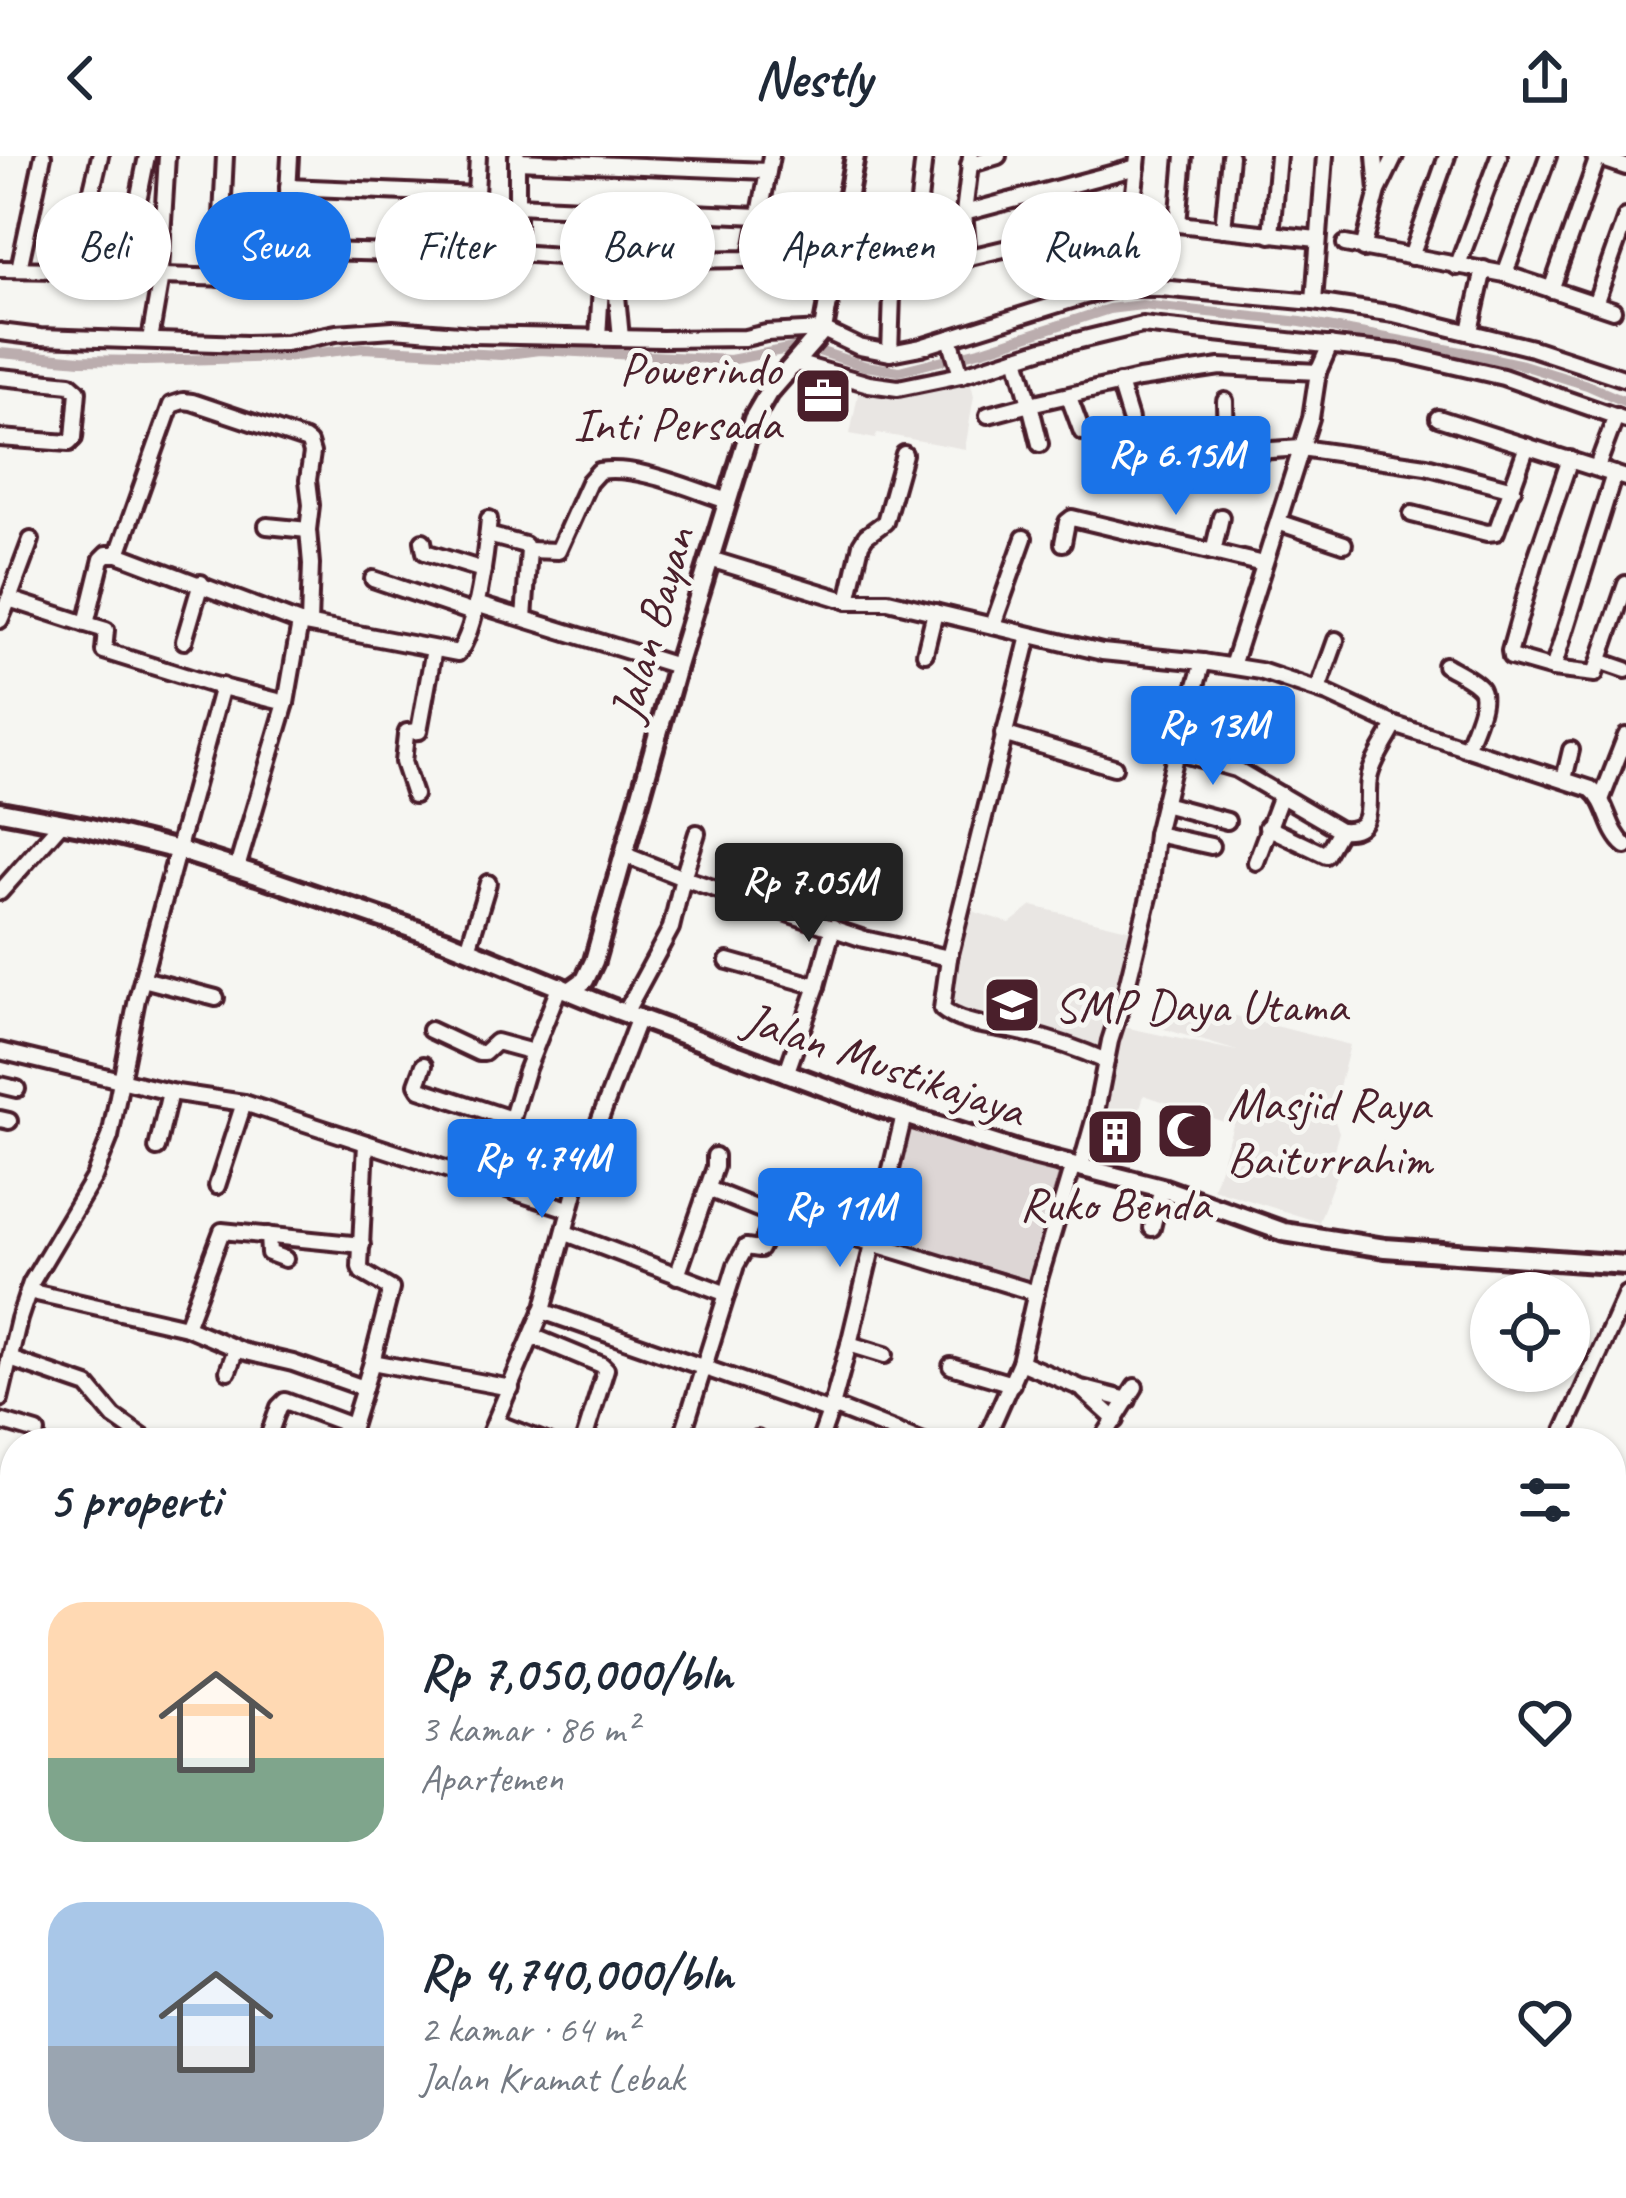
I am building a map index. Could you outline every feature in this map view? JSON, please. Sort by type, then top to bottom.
[{"type":"main road","points":[[818,336],[855,156]]},
{"type":"main road","name":"Jalan Bayan","points":[[565,987],[585,980],[594,962],[677,666],[758,407],[818,336]]},
{"type":"main road","name":"Jalan Mustikajaya","points":[[0,812],[178,850],[237,868],[468,950],[786,1074],[1017,1151],[1162,1188],[1284,1232],[1384,1248],[1626,1265]]},
{"type":"main road","points":[[594,962],[599,985],[625,1013]]},
{"type":"street","points":[[19,269],[43,156]]},
{"type":"street","points":[[91,192],[100,156]]},
{"type":"street","points":[[140,192],[147,156]]},
{"type":"street","points":[[165,192],[167,156]]},
{"type":"street","points":[[223,192],[225,156]]},
{"type":"street","points":[[288,192],[290,156]]},
{"type":"street","points":[[477,192],[478,156]]},
{"type":"street","points":[[890,353],[892,294],[900,272],[913,256],[924,156]]},
{"type":"street","points":[[966,192],[970,160],[998,156]]},
{"type":"street","points":[[1181,192],[1184,156]]},
{"type":"street","points":[[1223,229],[1230,156]]},
{"type":"street","points":[[1271,235],[1278,156]]},
{"type":"street","points":[[1313,302],[1324,156]]},
{"type":"street","points":[[1376,156],[1378,191]]},
{"type":"street","points":[[1364,249],[1378,191],[1395,156]]},
{"type":"street","points":[[1411,257],[1448,156]]},
{"type":"street","points":[[1457,267],[1499,156]]},
{"type":"street","points":[[1505,274],[1548,156]]},
{"type":"street","points":[[1552,290],[1596,157],[1626,166]]},
{"type":"street","points":[[516,192],[517,159],[769,163]]},
{"type":"street","points":[[977,209],[1137,161],[1134,192]]},
{"type":"street","points":[[288,187],[406,192]]},
{"type":"street","points":[[536,207],[739,215]]},
{"type":"street","points":[[1595,304],[1626,217]]},
{"type":"street","points":[[1181,224],[1317,239]]},
{"type":"street","points":[[1345,244],[1505,274],[1613,310]]},
{"type":"street","points":[[0,269],[36,269]]},
{"type":"street","points":[[1470,331],[1484,269]]},
{"type":"street","points":[[0,332],[278,344],[336,333],[409,329],[598,338],[732,338],[766,333],[818,336],[890,353],[951,343],[1118,288],[1160,288],[1394,314],[1532,348],[1626,379]]},
{"type":"street","points":[[150,340],[156,300]]},
{"type":"street","points":[[598,338],[606,300]]},
{"type":"street","points":[[612,300],[621,338]]},
{"type":"street","points":[[798,360],[869,384],[898,388],[1142,325],[1399,352],[1503,376],[1621,418],[1597,467]]},
{"type":"street","points":[[951,343],[960,370]]},
{"type":"street","points":[[1232,666],[1330,345]]},
{"type":"street","points":[[1017,357],[1040,444]]},
{"type":"street","points":[[988,415],[1119,383],[1220,367],[1318,372]]},
{"type":"street","points":[[0,377],[70,384],[79,391],[74,438],[69,443],[0,438]]},
{"type":"street","points":[[1119,383],[1130,419]]},
{"type":"street","points":[[1069,397],[1082,432]]},
{"type":"street","points":[[118,554],[171,404],[183,401],[309,443],[311,565],[304,624],[237,868]]},
{"type":"street","points":[[1225,401],[1227,452],[1300,448],[1426,466],[1513,489]]},
{"type":"street","points":[[1438,418],[1620,476],[1553,669]]},
{"type":"street","points":[[1412,514],[1495,533],[1528,446]]},
{"type":"street","points":[[848,602],[861,544],[885,522],[904,454]]},
{"type":"street","points":[[1570,459],[1510,654],[1553,669],[1594,675],[1626,584]]},
{"type":"street","points":[[524,618],[529,550],[558,551],[599,470],[644,474],[728,501]]},
{"type":"street","points":[[1213,553],[1221,517]]},
{"type":"street","points":[[1063,543],[1072,518],[1263,564]]},
{"type":"street","points":[[1278,522],[1343,544]]},
{"type":"street","points":[[267,526],[308,530]]},
{"type":"street","points":[[86,624],[102,559],[118,554],[273,615],[454,654],[461,652],[474,609],[489,527],[525,545]]},
{"type":"street","points":[[993,626],[1024,538]]},
{"type":"street","points":[[0,620],[31,540]]},
{"type":"street","points":[[423,541],[424,552],[483,570]]},
{"type":"street","points":[[710,559],[848,602],[888,601],[1102,652],[1260,671],[1318,690],[1395,725],[1591,789],[1626,846]]},
{"type":"street","points":[[373,579],[474,609],[524,618],[677,666]]},
{"type":"street","points":[[184,641],[201,583]]},
{"type":"street","points":[[6,599],[106,630],[104,651],[286,703]]},
{"type":"street","points":[[925,653],[935,613]]},
{"type":"street","points":[[1029,636],[941,1004],[946,1014],[1057,1042],[1106,1061]]},
{"type":"street","points":[[1318,690],[1336,640]]},
{"type":"street","points":[[414,795],[403,762],[406,735],[419,731],[434,649]]},
{"type":"street","points":[[1600,661],[1626,670]]},
{"type":"street","points":[[991,1428],[1021,1362],[1036,1293],[1090,1139],[1150,893],[1163,804],[1204,662]]},
{"type":"street","points":[[1444,665],[1483,693],[1466,748]]},
{"type":"street","points":[[0,1397],[28,1291],[104,1156],[143,979],[222,686]]},
{"type":"street","points":[[1601,800],[1625,737],[1625,718]]},
{"type":"street","points":[[1176,752],[1236,770],[1340,830],[1353,829],[1364,819],[1370,804],[1370,776],[1395,725]]},
{"type":"street","points":[[1003,734],[1114,767]]},
{"type":"street","points":[[1564,779],[1571,750]]},
{"type":"street","points":[[1256,862],[1281,795]]},
{"type":"street","points":[[1163,804],[1227,821]]},
{"type":"street","points":[[0,892],[61,823]]},
{"type":"street","points":[[1267,827],[1326,855],[1340,830]]},
{"type":"street","points":[[494,1428],[542,1311],[625,1013],[671,928],[697,833]]},
{"type":"street","points":[[1156,834],[1211,846]]},
{"type":"street","points":[[625,855],[900,950],[949,958]]},
{"type":"street","points":[[468,950],[488,883]]},
{"type":"street","points":[[786,1074],[833,927]]},
{"type":"street","points":[[728,961],[817,986]]},
{"type":"street","points":[[143,979],[216,998]]},
{"type":"street","points":[[493,1182],[532,1052],[565,987]]},
{"type":"street","points":[[430,1030],[479,1053],[496,1042],[532,1052]]},
{"type":"street","points":[[0,1051],[170,1092],[244,1103],[568,1209]]},
{"type":"street","points":[[424,1065],[420,1089],[511,1119]]},
{"type":"street","points":[[0,1085],[17,1089]]},
{"type":"street","points":[[157,1148],[170,1092]]},
{"type":"street","points":[[217,1186],[244,1103]]},
{"type":"street","points":[[824,1428],[904,1115]]},
{"type":"street","points":[[271,1428],[285,1401],[352,1426],[391,1289],[362,1272],[366,1143]]},
{"type":"street","points":[[677,1276],[715,1156]]},
{"type":"street","points":[[1152,1228],[1162,1188]]},
{"type":"street","points":[[708,1189],[796,1224],[1036,1293]]},
{"type":"street","points":[[684,1428],[736,1264],[745,1249],[760,1249],[775,1216]]},
{"type":"street","points":[[186,1327],[222,1231],[362,1246]]},
{"type":"street","points":[[566,1233],[727,1294]]},
{"type":"street","points":[[268,1235],[269,1253],[285,1259]]},
{"type":"street","points":[[28,1291],[186,1327],[236,1348],[364,1388]]},
{"type":"street","points":[[1567,1428],[1620,1326],[1626,1294]]},
{"type":"street","points":[[542,1311],[884,1428]]},
{"type":"street","points":[[532,1336],[606,1369],[588,1428]]},
{"type":"street","points":[[849,1345],[885,1355]]},
{"type":"street","points":[[228,1371],[236,1348]]},
{"type":"street","points":[[10,1359],[83,1383],[129,1428]]},
{"type":"street","points":[[372,1362],[511,1388]]},
{"type":"street","points":[[1021,1362],[1081,1388],[1132,1394],[1110,1428]]},
{"type":"street","points":[[951,1366],[1012,1384]]},
{"type":"street","points":[[1081,1388],[1115,1420]]},
{"type":"street","points":[[497,1423],[510,1428]]},
{"type":"shaded area","points":[[969,375],[974,396],[965,449],[877,433],[875,439],[850,434],[860,384],[893,391]]},
{"type":"shaded area","points":[[1032,906],[1136,931],[1103,1050],[944,1003],[969,910],[1010,923]]},
{"type":"shaded area","points":[[1173,1000],[1350,1045],[1332,1114],[1339,1132],[1330,1164],[1338,1170],[1319,1222],[1213,1189],[1233,1125],[1144,1095],[1136,1121],[1100,1111],[1119,1026],[1237,1051],[1161,1028]]},
{"type":"shaded area","points":[[910,1121],[1062,1166],[1029,1281],[876,1236]]},
{"type":"waterway","points":[[0,353],[144,361],[284,357],[363,348],[501,355],[539,350],[730,360],[803,346],[865,366],[899,371],[983,350],[1109,309],[1142,305],[1301,322],[1472,354],[1523,365],[1626,402]]},
{"type":"place","name":"Powerindo Inti Persada","points":[[823,396]]},
{"type":"place","name":"SMP Daya Utama","points":[[1012,1005]]},
{"type":"place","name":"Masjid Raya Baiturrahim","points":[[1185,1131]]},
{"type":"place","name":"Ruko Benda","points":[[1115,1137]]}]
